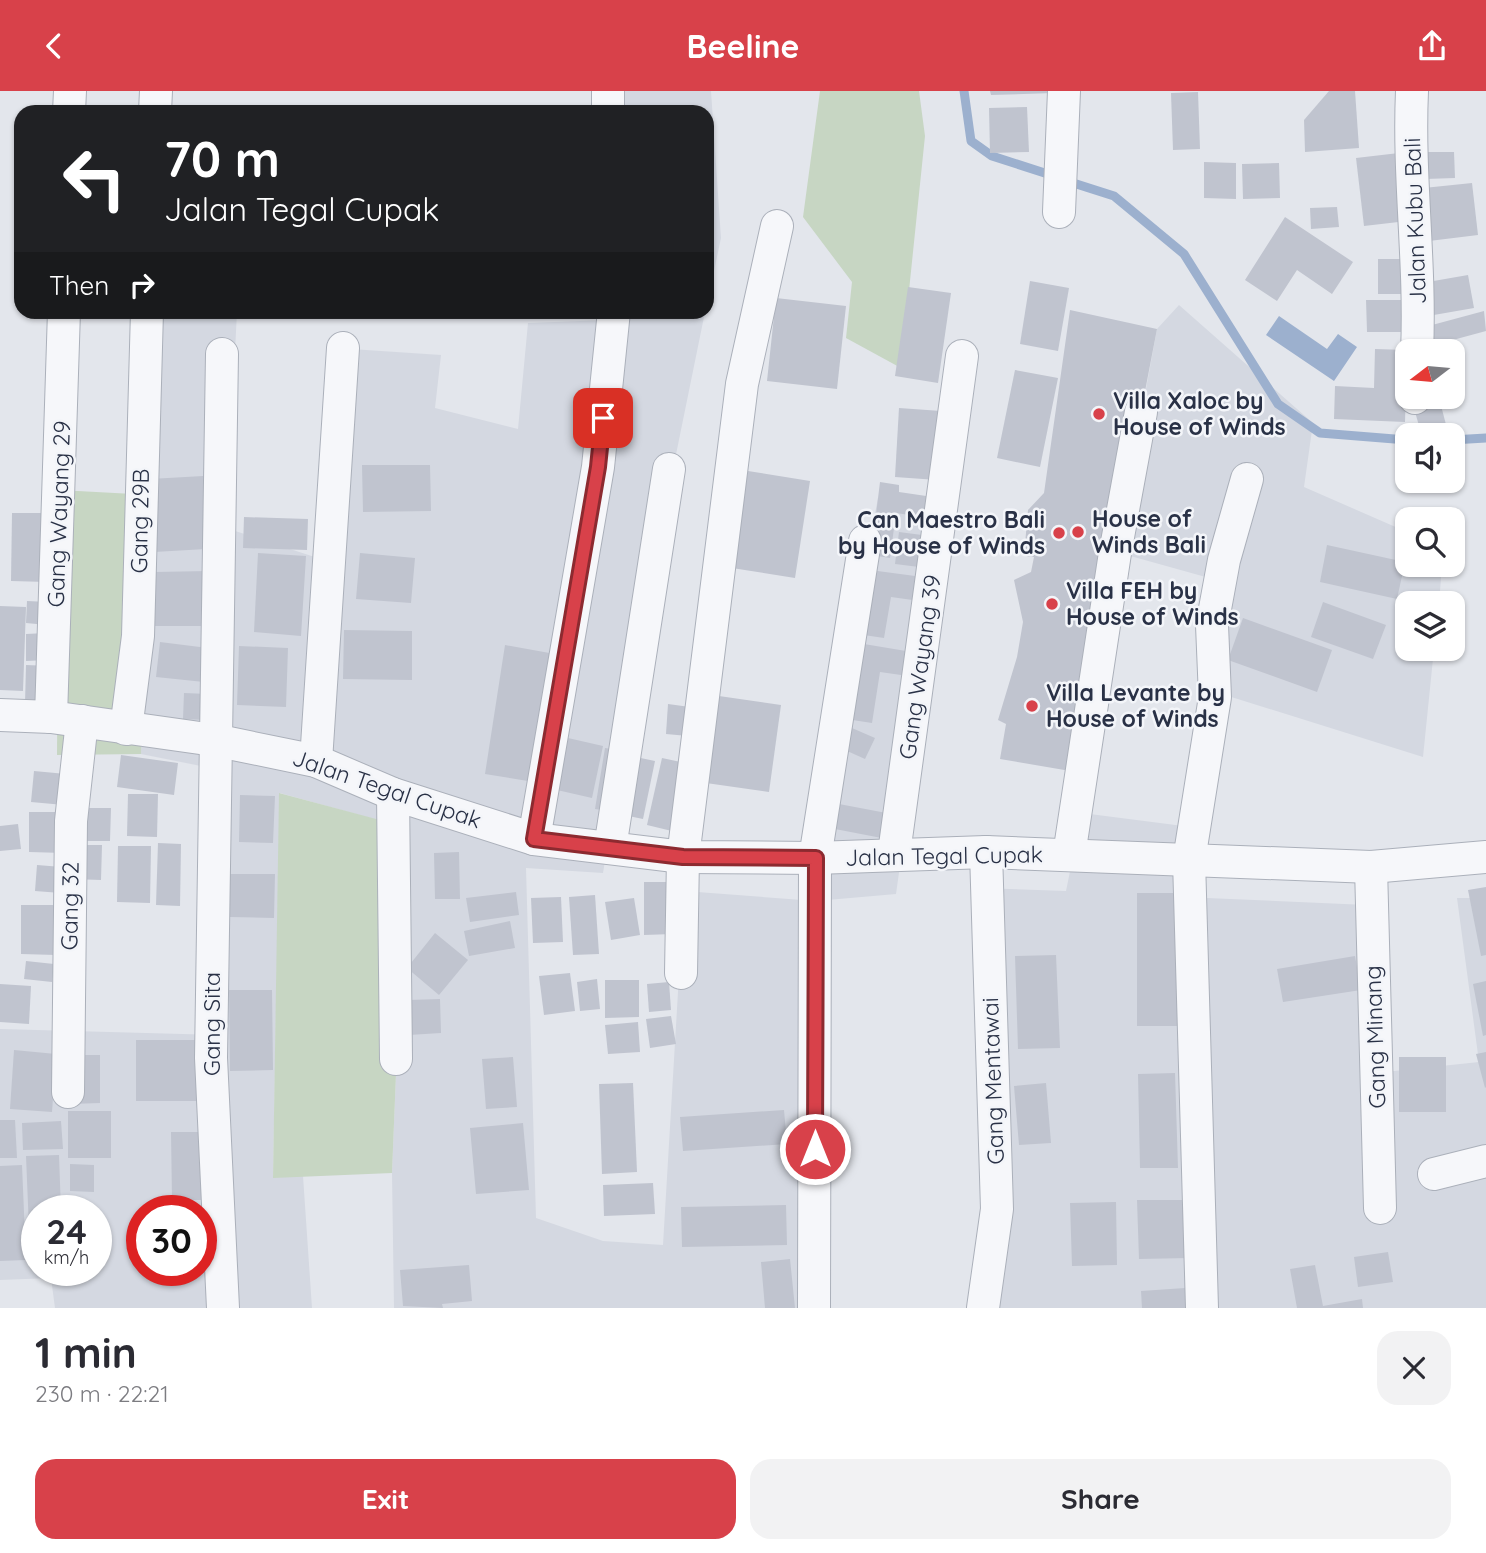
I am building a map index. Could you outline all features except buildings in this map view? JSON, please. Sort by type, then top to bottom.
[{"type":"street","points":[[1059,212],[1064,91]]},
{"type":"street","name":"Jalan Kubu Bali","points":[[1412,91],[1411,156],[1418,339]]},
{"type":"street","points":[[681,973],[683,857],[742,384],[777,226]]},
{"type":"street","name":"Gang Wayang 29","points":[[65,319],[67,719]]},
{"type":"street","name":"Gang 29B","points":[[126,729],[138,636],[147,319]]},
{"type":"street","points":[[534,839],[598,467],[613,319]]},
{"type":"street","points":[[316,761],[343,348]]},
{"type":"street","name":"Gang Sita","points":[[222,354],[211,1058],[223,1308]]},
{"type":"street","name":"Gang Wayang 39","points":[[894,853],[962,356]]},
{"type":"street","points":[[1069,855],[1115,553],[1141,412]]},
{"type":"street","points":[[610,848],[669,469]]},
{"type":"street","points":[[1202,1308],[1189,860],[1216,697],[1212,625],[1224,560],[1247,479]]},
{"type":"street","points":[[814,1308],[816,858],[865,541]]},
{"type":"street","name":"Jalan Tegal Cupak","points":[[0,715],[67,719],[215,740],[316,761],[393,794],[534,839],[683,857],[816,858],[894,853],[986,852],[1371,867],[1486,857]]},
{"type":"street","name":"Gang 32","points":[[67,719],[71,821],[68,1092]]},
{"type":"street","points":[[393,794],[396,1059]]},
{"type":"street","name":"Gang Mentawai","points":[[983,1308],[997,1209],[986,852]]},
{"type":"street","name":"Gang Minang","points":[[1371,867],[1380,1208]]},
{"type":"street","points":[[1434,1174],[1486,1161]]},
{"type":"shaded area","points":[[598,91],[711,91],[712,105],[599,105]]},
{"type":"shaded area","points":[[714,135],[721,238],[714,271]]},
{"type":"shaded area","points":[[1179,305],[1313,423],[1304,487],[1395,527],[1395,577],[1441,577],[1440,591],[1395,591],[1395,661],[1433,661],[1423,757],[1209,690],[1220,581],[1116,552],[1157,329]]},
{"type":"shaded area","points":[[153,319],[237,319],[226,528],[333,563],[351,349],[441,355],[435,408],[518,429],[528,323],[607,319],[704,319],[659,538],[603,873],[526,868],[536,1218],[603,1241],[663,1245],[684,891],[815,901],[862,580],[878,498],[951,502],[896,894],[816,901],[813,1308],[394,1308],[392,1173],[406,828],[280,793],[273,1177],[303,1176],[312,1308],[55,1308],[52,1286],[112,1286],[112,1195],[21,1195],[21,1279],[0,1280],[0,1029],[219,1035],[216,769],[141,754],[152,495]]},
{"type":"shaded area","points":[[1082,813],[1191,827],[1183,897],[1367,905],[1385,1072],[1479,1062],[1457,898],[1486,898],[1486,1308],[992,1308],[978,888],[1066,891]]},
{"type":"green space","points":[[820,91],[919,91],[925,136],[901,368],[846,338],[852,282],[803,217]]},
{"type":"green space","points":[[59,490],[152,495],[141,754],[57,755]]},
{"type":"green space","points":[[279,793],[406,827],[392,1173],[273,1178]]},
{"type":"water","points":[[1279,316],[1327,349],[1338,334],[1357,347],[1334,381],[1266,335]]},
{"type":"waterway","points":[[964,91],[971,141],[992,156],[1054,176]]},
{"type":"waterway","points":[[1067,181],[1114,196],[1184,254],[1278,404],[1320,433],[1395,439]]},
{"type":"waterway","points":[[1465,439],[1486,438]]},
{"type":"place","name":"Villa Xaloc by House of Winds","points":[[1099,414]]},
{"type":"place","name":"House of Winds Bali","points":[[1078,532]]},
{"type":"place","name":"Can Maestro Bali by House of Winds","points":[[1059,533]]},
{"type":"place","name":"Villa FEH by House of Winds","points":[[1052,604]]},
{"type":"place","name":"Villa Levante by House of Winds","points":[[1032,706]]},
{"type":"route","points":[[603,418],[598,467],[534,839],[683,857],[816,858],[815,1149]]}]
